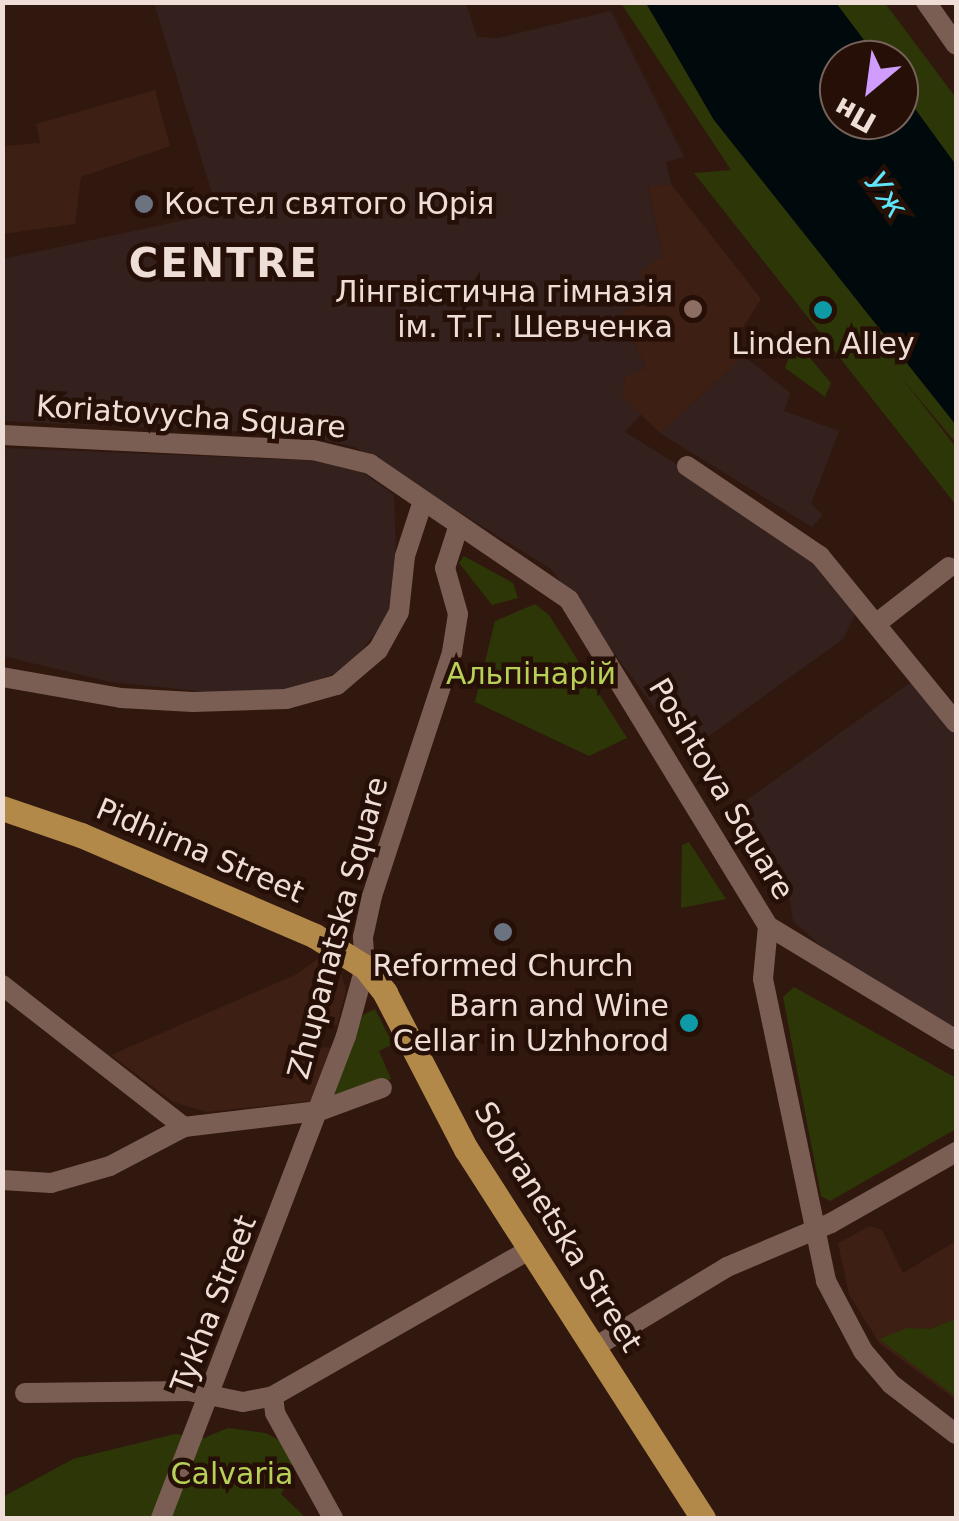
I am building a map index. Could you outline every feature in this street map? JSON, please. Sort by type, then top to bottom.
[{"type":"main road","name":"Pidhirna Street","points":[[2,808],[80,835],[315,936],[365,967]]},
{"type":"main road","name":"Sobranetska Street","points":[[365,967],[386,993],[466,1149],[703,1518]]},
{"type":"street","points":[[926,2],[956,45]]},
{"type":"street","name":"Koriatovycha Square","points":[[2,434],[341,454],[370,464],[423,502]]},
{"type":"street","points":[[687,466],[820,556],[956,724]]},
{"type":"street","points":[[2,676],[121,698],[193,702],[286,700],[338,684],[378,650],[399,612],[405,556],[423,502],[459,525]]},
{"type":"street","name":"Poshtova Square","points":[[459,525],[553,585],[593,632],[768,926]]},
{"type":"street","name":"Zhupanatska Square","points":[[319,1111],[365,967],[363,933],[372,896],[452,652],[458,614],[445,568],[459,525]]},
{"type":"street","points":[[877,622],[949,567]]},
{"type":"street","points":[[956,1040],[768,926],[763,978],[812,1230],[826,1282],[862,1352],[891,1384],[956,1434]]},
{"type":"street","points":[[2,985],[184,1127]]},
{"type":"street","name":"Zhupanatska Square","points":[[319,1111],[382,1088]]},
{"type":"street","points":[[2,1180],[51,1184],[83,1176],[184,1127],[319,1111]]},
{"type":"street","name":"Tykha Street","points":[[161,1518],[319,1111]]},
{"type":"street","points":[[595,1347],[726,1267],[812,1230],[956,1152]]},
{"type":"street","points":[[25,1393],[211,1395],[243,1402],[274,1396],[531,1249]]},
{"type":"street","points":[[274,1396],[275,1413],[333,1518]]},
{"type":"shaded area","points":[[154,3],[466,3],[477,37],[498,38],[611,11],[684,157],[666,162],[671,184],[648,188],[663,255],[650,266],[652,298],[621,314],[646,368],[625,378],[622,397],[641,414],[625,432],[724,494],[826,571],[856,613],[843,639],[692,748],[684,747],[551,569],[355,447],[299,434],[3,421],[3,259],[218,213]]},
{"type":"shaded area","points":[[155,90],[170,146],[81,177],[75,224],[3,234],[3,146],[40,143],[36,124]]},
{"type":"shaded area","name":"Лінгвістична гімназія ім. Т.Г. Шевченка","points":[[671,184],[761,299],[735,341],[744,356],[660,433],[622,397],[625,377],[646,368],[621,314],[652,298],[640,272],[663,255],[648,187]]},
{"type":"shaded area","points":[[744,356],[790,393],[784,411],[839,431],[811,504],[823,515],[812,527],[660,433]]},
{"type":"shaded area","points":[[3,448],[348,462],[394,495],[397,589],[385,621],[346,669],[292,690],[208,692],[111,682],[3,656]]},
{"type":"shaded area","points":[[914,680],[956,735],[956,1030],[836,959],[793,921],[790,900],[733,810]]},
{"type":"shaded area","points":[[319,958],[341,973],[346,990],[337,1025],[312,1029],[314,1048],[332,1047],[310,1101],[207,1112],[173,1102],[111,1055],[295,975]]},
{"type":"shaded area","points":[[870,1226],[882,1230],[903,1273],[956,1241],[956,1400],[880,1344],[849,1295],[838,1243]]},
{"type":"green space","points":[[621,3],[646,3],[714,120],[956,425],[956,443],[900,376],[956,447],[956,505],[694,173],[731,170]]},
{"type":"green space","points":[[836,3],[885,3],[913,40],[864,40]]},
{"type":"green space","points":[[919,48],[956,98],[956,165],[919,114]]},
{"type":"green space","points":[[795,340],[831,383],[825,397],[785,368]]},
{"type":"green space","points":[[464,556],[513,583],[518,598],[492,605],[459,563]]},
{"type":"green space","name":"Альпінарій","points":[[535,604],[549,615],[627,738],[589,756],[475,702],[495,621]]},
{"type":"green space","points":[[689,842],[726,899],[681,908],[682,845]]},
{"type":"green space","points":[[794,987],[956,1078],[956,1129],[830,1201],[821,1196],[783,997]]},
{"type":"green space","points":[[375,1009],[393,1044],[379,1051],[391,1079],[331,1101],[363,1015]]},
{"type":"green space","points":[[956,1319],[956,1397],[879,1339],[907,1328],[930,1329]]},
{"type":"green space","name":"Calvaria","points":[[228,1428],[266,1433],[286,1444],[295,1470],[281,1494],[306,1518],[3,1518],[3,1497],[73,1459],[175,1434],[204,1438]]},
{"type":"water","name":"Уж","points":[[646,3],[836,3],[864,40],[819,40],[819,140],[919,140],[919,114],[956,165],[956,425],[714,120]]},
{"type":"place","name":"Костел святого Юрія","points":[[144,204]]},
{"type":"place","name":"Лінгвістична гімназія ім. Т.Г. Шевченка","points":[[693,309]]},
{"type":"place","name":"Linden Alley","points":[[823,310]]},
{"type":"place","name":"Reformed Church","points":[[503,932]]},
{"type":"place","name":"Barn and Wine Cellar in Uzhhorod","points":[[689,1023]]},
{"type":"district","name":"CENTRE","points":[[224,263]]}]
